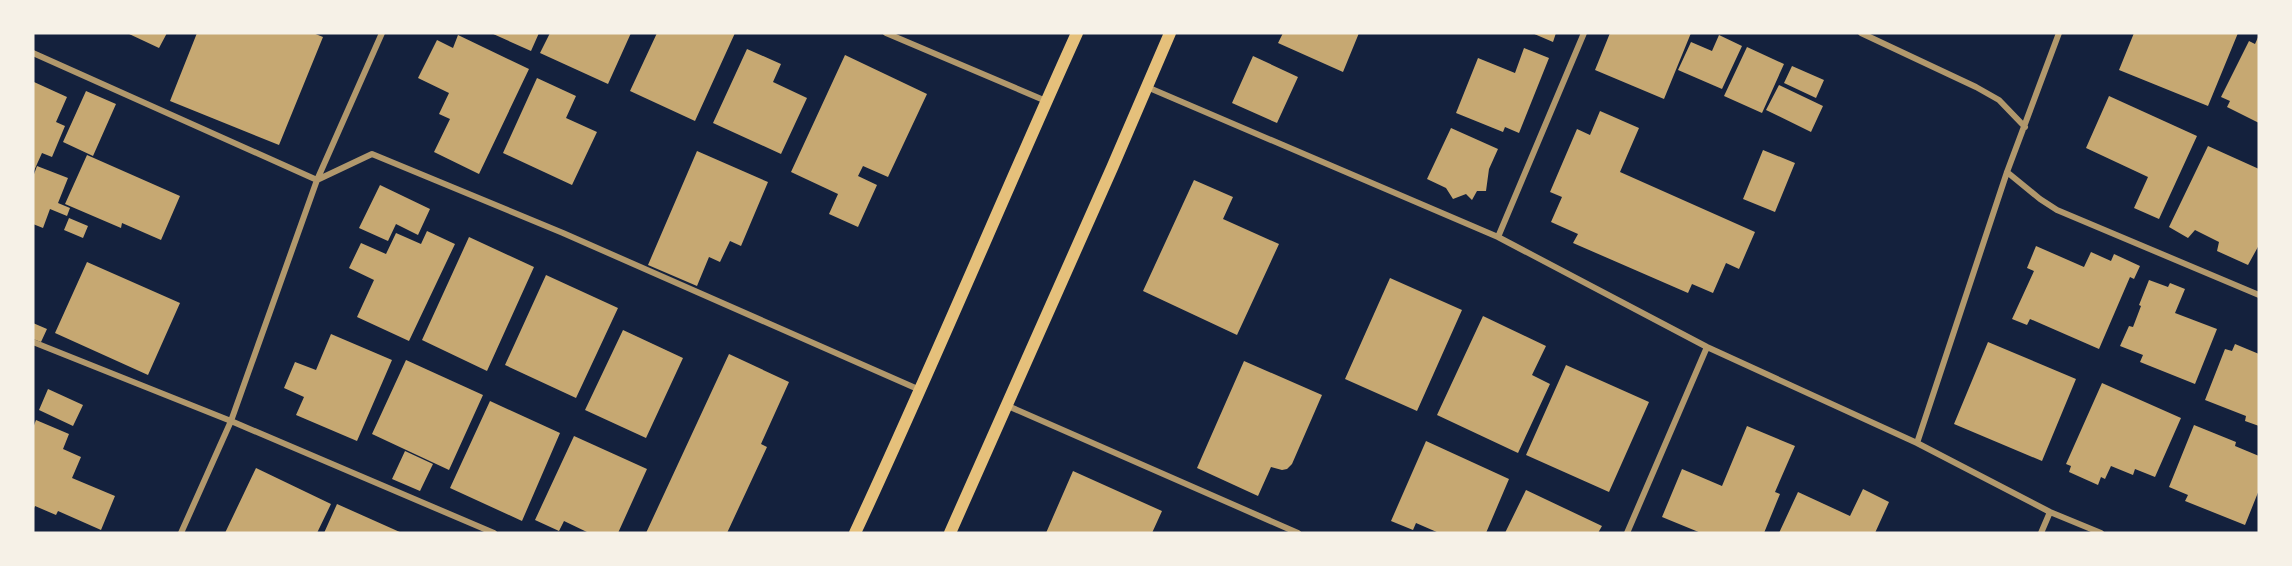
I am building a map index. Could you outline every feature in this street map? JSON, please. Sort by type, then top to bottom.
[{"type":"main road","points":[[855,533],[921,390],[988,232],[1077,33]]},
{"type":"main road","points":[[950,533],[1008,406],[1170,33]]},
{"type":"street","points":[[181,533],[231,422],[318,180],[382,33]]},
{"type":"street","points":[[886,33],[1046,101]]},
{"type":"street","points":[[1498,237],[1584,33]]},
{"type":"street","points":[[1861,33],[1999,100],[2025,126]]},
{"type":"street","points":[[1917,443],[2007,172],[2059,33]]},
{"type":"street","points":[[33,53],[318,180],[372,154],[563,233],[921,390]]},
{"type":"street","points":[[1146,87],[1498,237],[1707,347],[1917,443],[2050,512],[2101,533]]},
{"type":"street","points":[[2007,172],[2057,210],[2259,295]]},
{"type":"street","points":[[33,342],[231,422],[494,533]]},
{"type":"street","points":[[1627,533],[1707,347]]},
{"type":"street","points":[[1008,406],[1298,533]]},
{"type":"street","points":[[2041,533],[2050,512]]},
{"type":"building","points":[[127,33],[167,33],[159,48]]},
{"type":"building","points":[[197,33],[313,33],[323,37],[279,145],[170,101]]},
{"type":"building","points":[[491,33],[539,33],[531,51]]},
{"type":"building","points":[[550,33],[631,33],[608,84],[540,53]]},
{"type":"building","points":[[657,33],[735,33],[695,121],[630,91]]},
{"type":"building","points":[[1283,33],[1359,33],[1343,72],[1278,43]]},
{"type":"building","points":[[1532,33],[1556,33],[1553,42]]},
{"type":"building","points":[[1610,33],[1691,33],[1664,99],[1595,70]]},
{"type":"building","points":[[2134,33],[2238,33],[2208,106],[2119,70]]},
{"type":"building","points":[[458,35],[529,69],[479,174],[434,152],[450,119],[439,114],[449,93],[418,78],[437,40],[453,48]]},
{"type":"building","points":[[1719,35],[1742,46],[1722,89],[1678,70],[1691,42],[1712,51]]},
{"type":"building","points":[[2259,35],[2259,123],[2227,107],[2230,101],[2221,97],[2249,41],[2255,44]]},
{"type":"building","points":[[1747,47],[1784,64],[1762,113],[1724,96]]},
{"type":"building","points":[[1524,48],[1549,58],[1519,133],[1505,127],[1503,132],[1456,113],[1478,58],[1515,73]]},
{"type":"building","points":[[747,49],[781,64],[773,82],[807,98],[781,154],[713,123]]},
{"type":"building","points":[[845,55],[927,94],[888,177],[863,166],[858,176],[877,185],[858,227],[829,214],[838,194],[791,172]]},
{"type":"building","points":[[1253,56],[1298,77],[1277,123],[1232,103]]},
{"type":"building","points":[[1792,66],[1824,80],[1816,98],[1784,83]]},
{"type":"building","points":[[537,78],[576,96],[566,118],[597,132],[572,185],[503,153]]},
{"type":"building","points":[[34,82],[67,97],[56,122],[65,126],[52,157],[42,153],[33,173]]},
{"type":"building","points":[[1779,85],[1823,106],[1811,132],[1766,110]]},
{"type":"building","points":[[86,91],[116,104],[93,156],[63,142]]},
{"type":"building","points":[[2109,96],[2197,136],[2159,219],[2134,208],[2148,177],[2086,148]]},
{"type":"building","points":[[1600,111],[1639,128],[1620,172],[1755,232],[1739,269],[1726,263],[1713,293],[1692,284],[1688,293],[1573,243],[1578,234],[1551,222],[1562,197],[1550,192],[1577,129],[1590,135]]},
{"type":"building","points":[[1451,128],[1498,149],[1489,169],[1486,191],[1477,191],[1472,200],[1466,194],[1453,199],[1446,188],[1427,179]]},
{"type":"building","points":[[2208,146],[2259,169],[2259,245],[2248,265],[2217,251],[2219,242],[2195,230],[2188,238],[2169,227]]},
{"type":"building","points":[[1763,150],[1795,163],[1775,212],[1743,199]]},
{"type":"building","points":[[697,151],[768,182],[741,246],[730,241],[720,262],[709,257],[697,286],[648,265]]},
{"type":"building","points":[[87,155],[180,196],[161,240],[122,223],[121,228],[65,204]]},
{"type":"building","points":[[37,166],[68,178],[58,203],[70,208],[67,216],[50,209],[43,228],[33,224],[33,177]]},
{"type":"building","points":[[1194,180],[1233,197],[1223,219],[1279,244],[1237,335],[1143,291]]},
{"type":"building","points":[[380,185],[430,209],[418,235],[396,224],[388,241],[359,228]]},
{"type":"building","points":[[69,218],[88,226],[83,238],[64,230]]},
{"type":"building","points":[[427,231],[455,244],[409,341],[357,317],[374,280],[349,268],[361,243],[386,254],[396,233],[421,244]]},
{"type":"building","points":[[469,237],[534,267],[487,371],[422,340]]},
{"type":"building","points":[[2036,246],[2084,267],[2091,252],[2111,261],[2114,254],[2140,266],[2134,279],[2130,277],[2099,349],[2030,319],[2027,325],[2012,319],[2034,271],[2027,268]]},
{"type":"building","points":[[87,262],[180,303],[148,375],[55,333]]},
{"type":"building","points":[[546,275],[618,308],[576,398],[505,365]]},
{"type":"building","points":[[1390,278],[1462,310],[1417,411],[1345,379]]},
{"type":"building","points":[[2149,280],[2168,287],[2170,283],[2185,289],[2175,313],[2217,329],[2195,384],[2140,362],[2143,355],[2120,346],[2129,326],[2133,327]]},
{"type":"building","points":[[1483,316],[1546,346],[1532,375],[1550,384],[1518,453],[1437,415]]},
{"type":"building","points":[[33,323],[47,329],[41,342],[33,339]]},
{"type":"building","points":[[623,330],[683,358],[646,438],[585,410]]},
{"type":"building","points":[[331,334],[392,360],[357,441],[296,415],[304,397],[284,388],[295,362],[316,370]]},
{"type":"building","points":[[1988,342],[2076,379],[2042,461],[1954,424]]},
{"type":"building","points":[[2235,344],[2259,354],[2259,426],[2245,421],[2246,416],[2205,400],[2225,349],[2232,351]]},
{"type":"building","points":[[729,354],[789,382],[761,444],[767,447],[727,533],[646,533]]},
{"type":"building","points":[[406,360],[483,395],[449,470],[372,434]]},
{"type":"building","points":[[1244,361],[1322,395],[1292,464],[1282,470],[1271,467],[1258,496],[1197,468]]},
{"type":"building","points":[[1566,365],[1649,402],[1609,492],[1526,455]]},
{"type":"building","points":[[2102,383],[2181,418],[2155,477],[2135,469],[2133,475],[2111,466],[2105,479],[2101,477],[2098,485],[2069,472],[2071,466],[2066,464]]},
{"type":"building","points":[[48,389],[83,405],[73,426],[39,410]]},
{"type":"building","points":[[490,401],[560,433],[522,521],[450,488]]},
{"type":"building","points":[[36,420],[69,434],[63,449],[81,457],[72,478],[115,496],[101,530],[58,511],[56,515],[35,506],[33,510],[33,428]]},
{"type":"building","points":[[2194,425],[2236,442],[2235,446],[2259,456],[2259,490],[2245,525],[2185,501],[2188,495],[2169,487]]},
{"type":"building","points":[[1747,426],[1795,446],[1775,492],[1780,494],[1764,533],[1701,533],[1662,517],[1682,469],[1722,486]]},
{"type":"building","points":[[574,436],[647,469],[618,533],[589,533],[564,521],[559,531],[535,520]]},
{"type":"building","points":[[1426,441],[1509,479],[1486,533],[1439,533],[1416,523],[1413,530],[1391,521]]},
{"type":"building","points":[[405,451],[433,464],[420,491],[392,479]]},
{"type":"building","points":[[256,468],[331,504],[317,533],[225,533]]},
{"type":"building","points":[[1073,471],[1162,511],[1152,533],[1046,533]]},
{"type":"building","points":[[1863,489],[1889,502],[1875,533],[1779,533],[1798,492],[1850,516]]},
{"type":"building","points":[[1526,490],[1602,526],[1598,533],[1505,533]]},
{"type":"building","points":[[337,504],[402,533],[324,533]]}]
